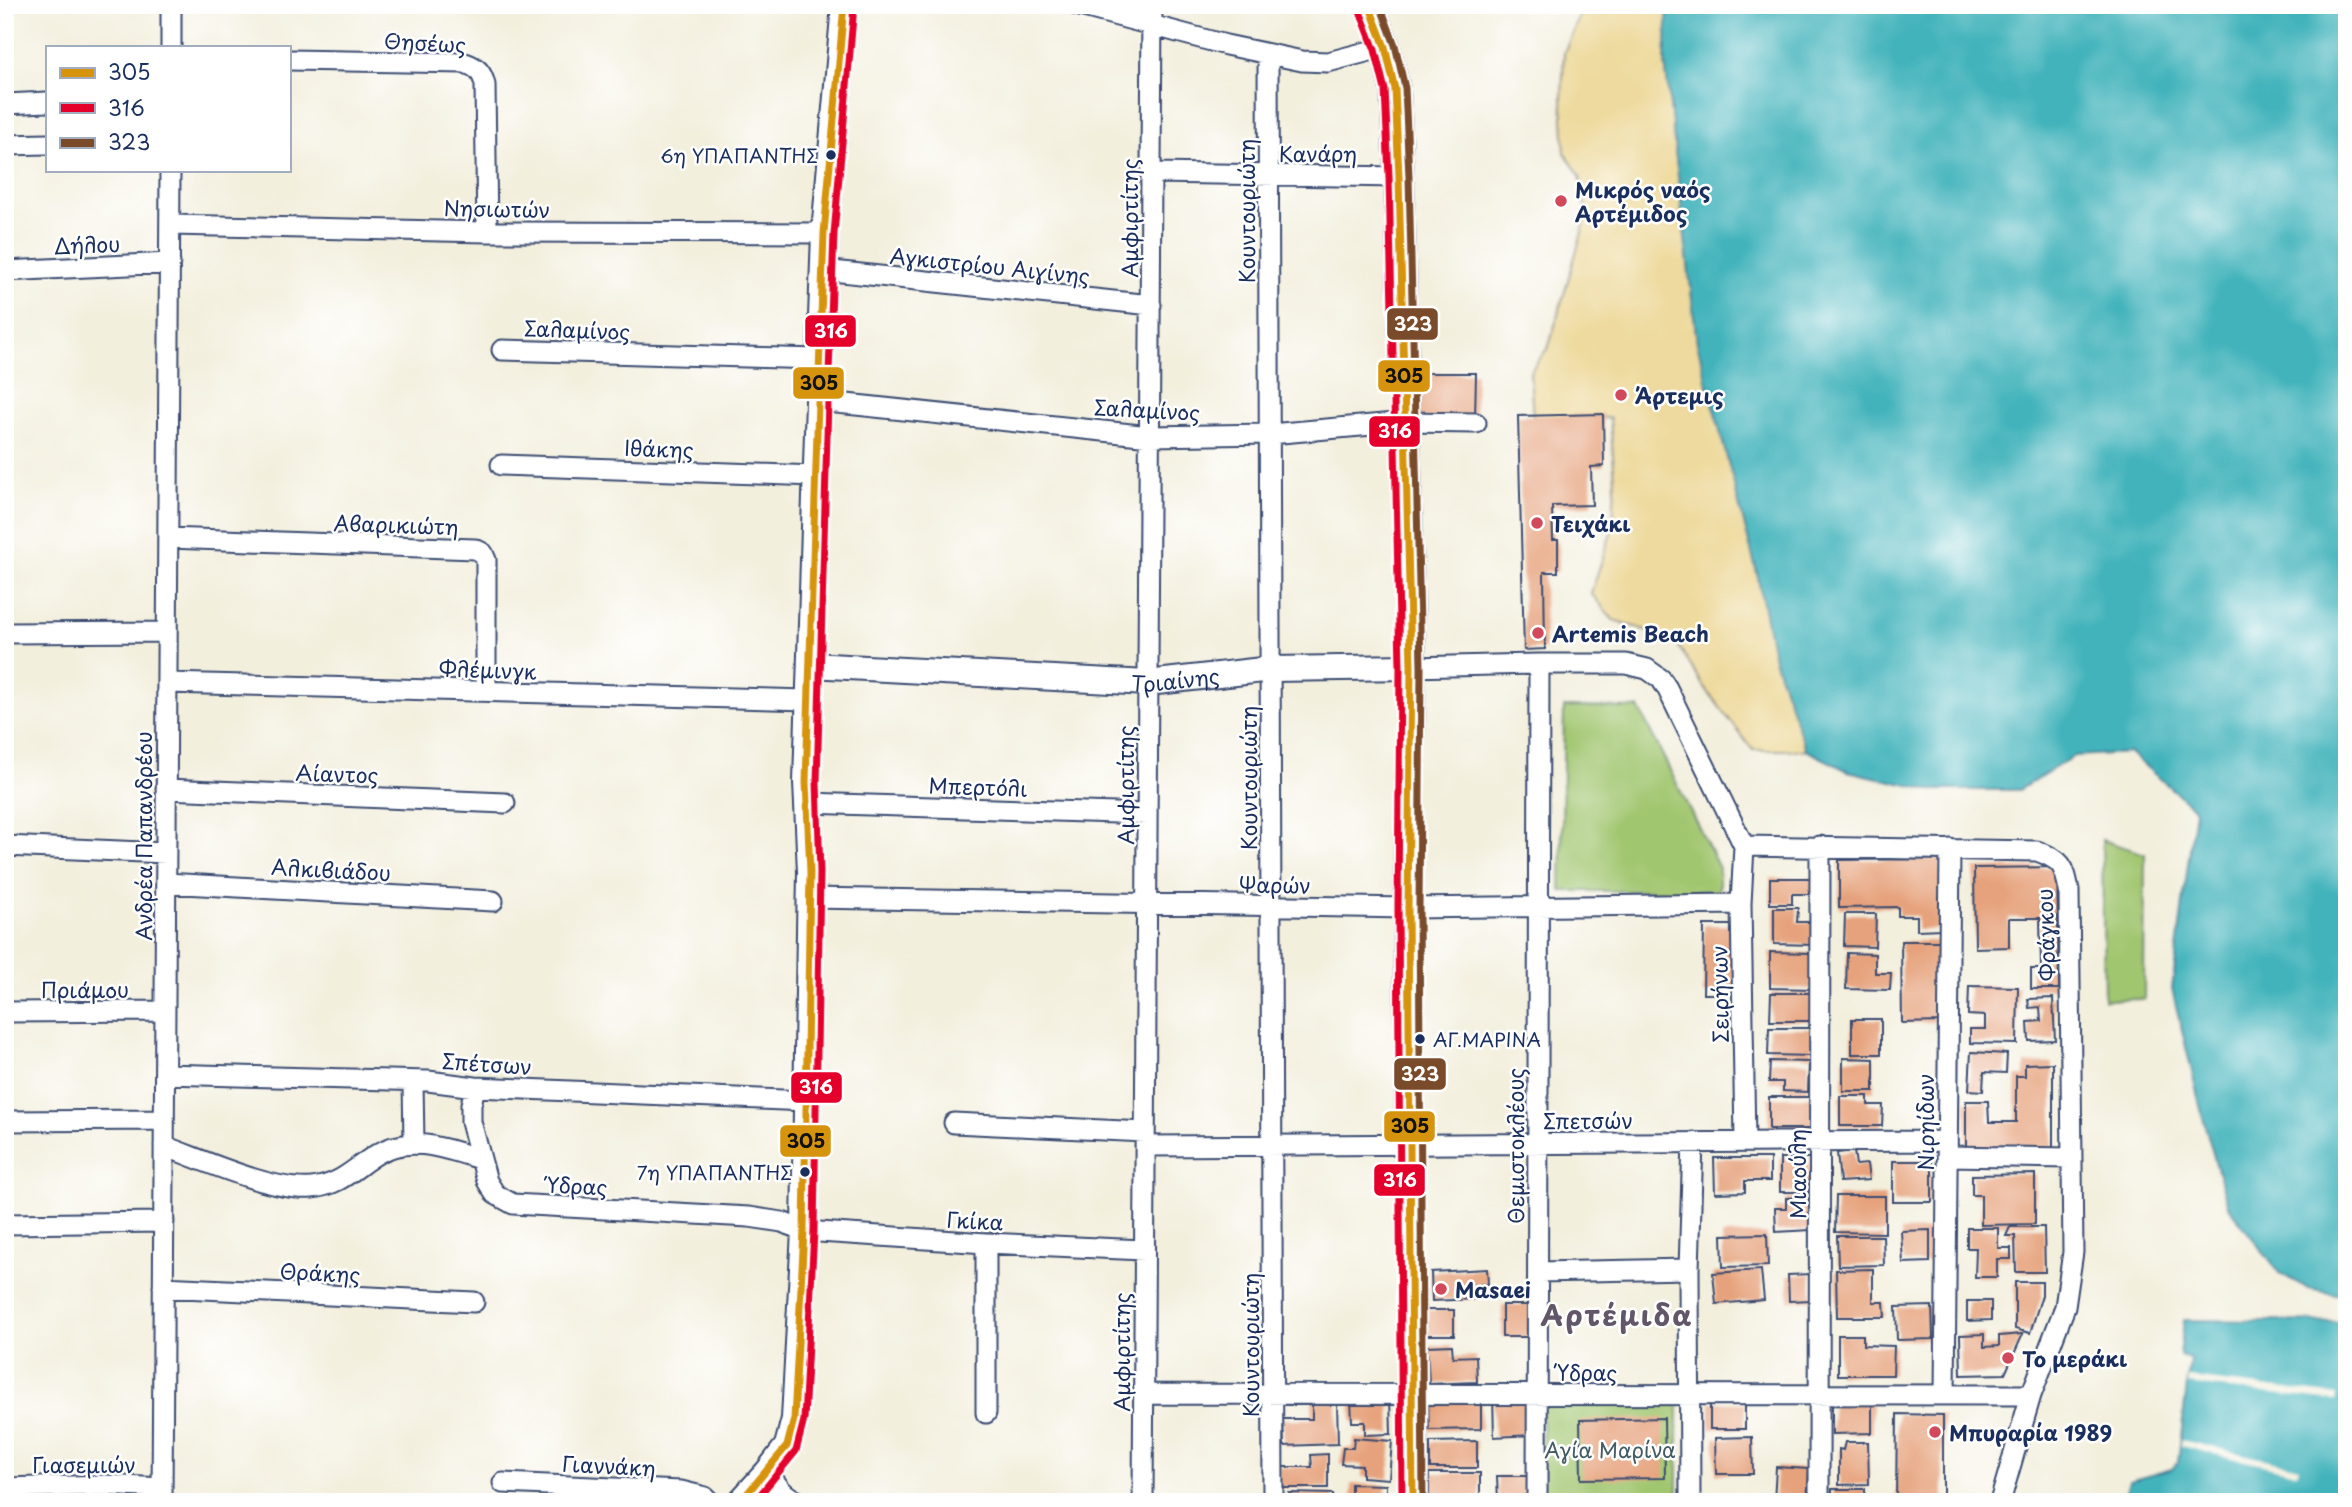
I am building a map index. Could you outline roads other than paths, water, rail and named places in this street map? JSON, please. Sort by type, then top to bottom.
[{"type":"main road","points":[[1369,5],[1385,47],[1395,89],[1399,177],[1411,667],[1408,908],[1413,1502]]},
{"type":"street","points":[[171,5],[171,46]]},
{"type":"street","points":[[740,1502],[787,1446],[794,1419],[804,1231],[809,898],[807,700],[824,233],[844,5]]},
{"type":"street","points":[[1076,5],[1302,61],[1328,62],[1385,47]]},
{"type":"street","name":"Αμφιρτίτης","points":[[1143,1502],[1152,5]]},
{"type":"street","name":"Κουντουριώτη","points":[[1268,54],[1273,1502]]},
{"type":"street","name":"Θησέως","points":[[290,60],[465,63],[480,70],[485,85],[487,232]]},
{"type":"street","points":[[5,104],[46,102]]},
{"type":"street","points":[[5,145],[46,144]]},
{"type":"street","name":"Ανδρέα Παπανδρέου","points":[[162,1495],[170,172]]},
{"type":"street","name":"Κανάρη","points":[[1152,173],[1399,177]]},
{"type":"street","name":"Νησιωτών","points":[[170,225],[487,232],[824,233]]},
{"type":"street","name":"Δήλου","points":[[5,271],[170,264]]},
{"type":"street","name":"Αγκιστρίου Αιγίνης","points":[[823,270],[1151,305]]},
{"type":"street","name":"Σαλαμίνος","points":[[502,350],[820,359]]},
{"type":"street","name":"Σαλαμίνος","points":[[818,401],[1150,436],[1270,434],[1406,422],[1476,423]]},
{"type":"street","name":"Ιθάκης","points":[[501,465],[816,476]]},
{"type":"street","name":"Αβαρικιώτη","points":[[168,538],[475,550],[483,553],[486,560],[486,691]]},
{"type":"street","points":[[5,634],[167,632]]},
{"type":"street","points":[[1539,664],[1637,665],[1661,679],[1744,846]]},
{"type":"street","name":"Τριαίνης","points":[[810,665],[1148,683],[1271,669],[1539,664]]},
{"type":"street","name":"Θεμιστοκλέους","points":[[1537,1502],[1539,664]]},
{"type":"street","name":"Φλέμινγκ","points":[[167,682],[807,700]]},
{"type":"street","name":"Αίαντος","points":[[166,789],[505,803]]},
{"type":"street","name":"Μπερτόλι","points":[[807,803],[1147,814]]},
{"type":"street","points":[[5,846],[166,853]]},
{"type":"street","name":"Φράγκου","points":[[1744,846],[2037,851],[2055,858],[2065,871],[2069,890],[2073,1252],[2065,1307],[2031,1395],[2000,1502]]},
{"type":"street","name":"Σειρήνων","points":[[1744,846],[1741,904],[1745,1142]]},
{"type":"street","name":"Μιαούλη","points":[[1819,1502],[1820,846]]},
{"type":"street","name":"Νιρηίδων","points":[[1945,1395],[1950,849]]},
{"type":"street","name":"Αλκιβιάδου","points":[[166,883],[493,901]]},
{"type":"street","name":"Ψαρών","points":[[809,898],[1408,908],[1741,904]]},
{"type":"street","name":"Πριάμου","points":[[5,1012],[165,1012]]},
{"type":"street","name":"Σπέτσων","points":[[165,1074],[413,1081],[475,1087],[806,1101]]},
{"type":"street","points":[[413,1081],[414,1144]]},
{"type":"street","points":[[475,1087],[471,1122],[480,1159]]},
{"type":"street","points":[[5,1121],[164,1120]]},
{"type":"street","name":"Σπετσών","points":[[954,1123],[1145,1139],[1272,1146],[1820,1142],[2071,1158]]},
{"type":"street","points":[[1690,1502],[1689,1269],[1693,1142]]},
{"type":"street","points":[[164,1146],[259,1180],[291,1187],[312,1188],[337,1182],[390,1148],[414,1144],[437,1145],[480,1159]]},
{"type":"street","name":"Ύδρας","points":[[480,1159],[487,1181],[495,1194],[513,1204],[749,1217],[782,1222],[804,1231]]},
{"type":"street","points":[[5,1224],[164,1222]]},
{"type":"street","name":"Γκίκα","points":[[804,1231],[1144,1250]]},
{"type":"street","points":[[986,1243],[986,1413]]},
{"type":"street","points":[[1538,1272],[1689,1269]]},
{"type":"street","name":"Θράκης","points":[[163,1287],[474,1302]]},
{"type":"street","name":"Ύδρας","points":[[1143,1394],[2031,1395]]},
{"type":"street","points":[[768,1471],[786,1496],[800,1502]]},
{"type":"street","name":"Γιαννάκη","points":[[503,1483],[681,1491],[705,1497],[710,1502]]},
{"type":"street","name":"Γιασεμιών","points":[[5,1488],[105,1485],[162,1495]]},
{"type":"water","points":[[1668,5],[2347,5],[2347,1296],[2309,1289],[2279,1273],[2228,1206],[2204,1122],[2172,989],[2195,809],[2130,753],[2074,756],[2019,790],[1930,790],[1848,771],[1806,750],[1774,659],[1757,573],[1697,343],[1665,62]]},
{"type":"water","points":[[2184,1320],[2347,1322],[2347,1502],[2124,1502],[2129,1481],[2172,1469],[2178,1462],[2190,1359],[2180,1356]]},
{"type":"place","name":"6η ΥΠΑΠΑΝΤΗΣ","points":[[831,155]]},
{"type":"place","name":"Μικρός ναός Αρτέμιδος","points":[[1561,201]]},
{"type":"place","name":"Άρτεμις","points":[[1621,395]]},
{"type":"place","name":"Τειχάκι","points":[[1537,523]]},
{"type":"place","name":"Artemis Beach","points":[[1538,633]]},
{"type":"place","name":"ΑΓ.ΜΑΡΙΝΑ","points":[[1420,1039]]},
{"type":"place","name":"7η ΥΠΑΠΑΝΤΗΣ","points":[[805,1172]]},
{"type":"place","name":"Masaei","points":[[1441,1289]]},
{"type":"place","name":"Το μεράκι","points":[[2008,1358]]},
{"type":"place","name":"Μπυραρία 1989","points":[[1935,1432]]},
{"type":"district","name":"Αρτέμιδα","points":[[1617,1314]]},
{"type":"park label","name":"Αγία Μαρίνα","points":[[1610,1449]]}]
